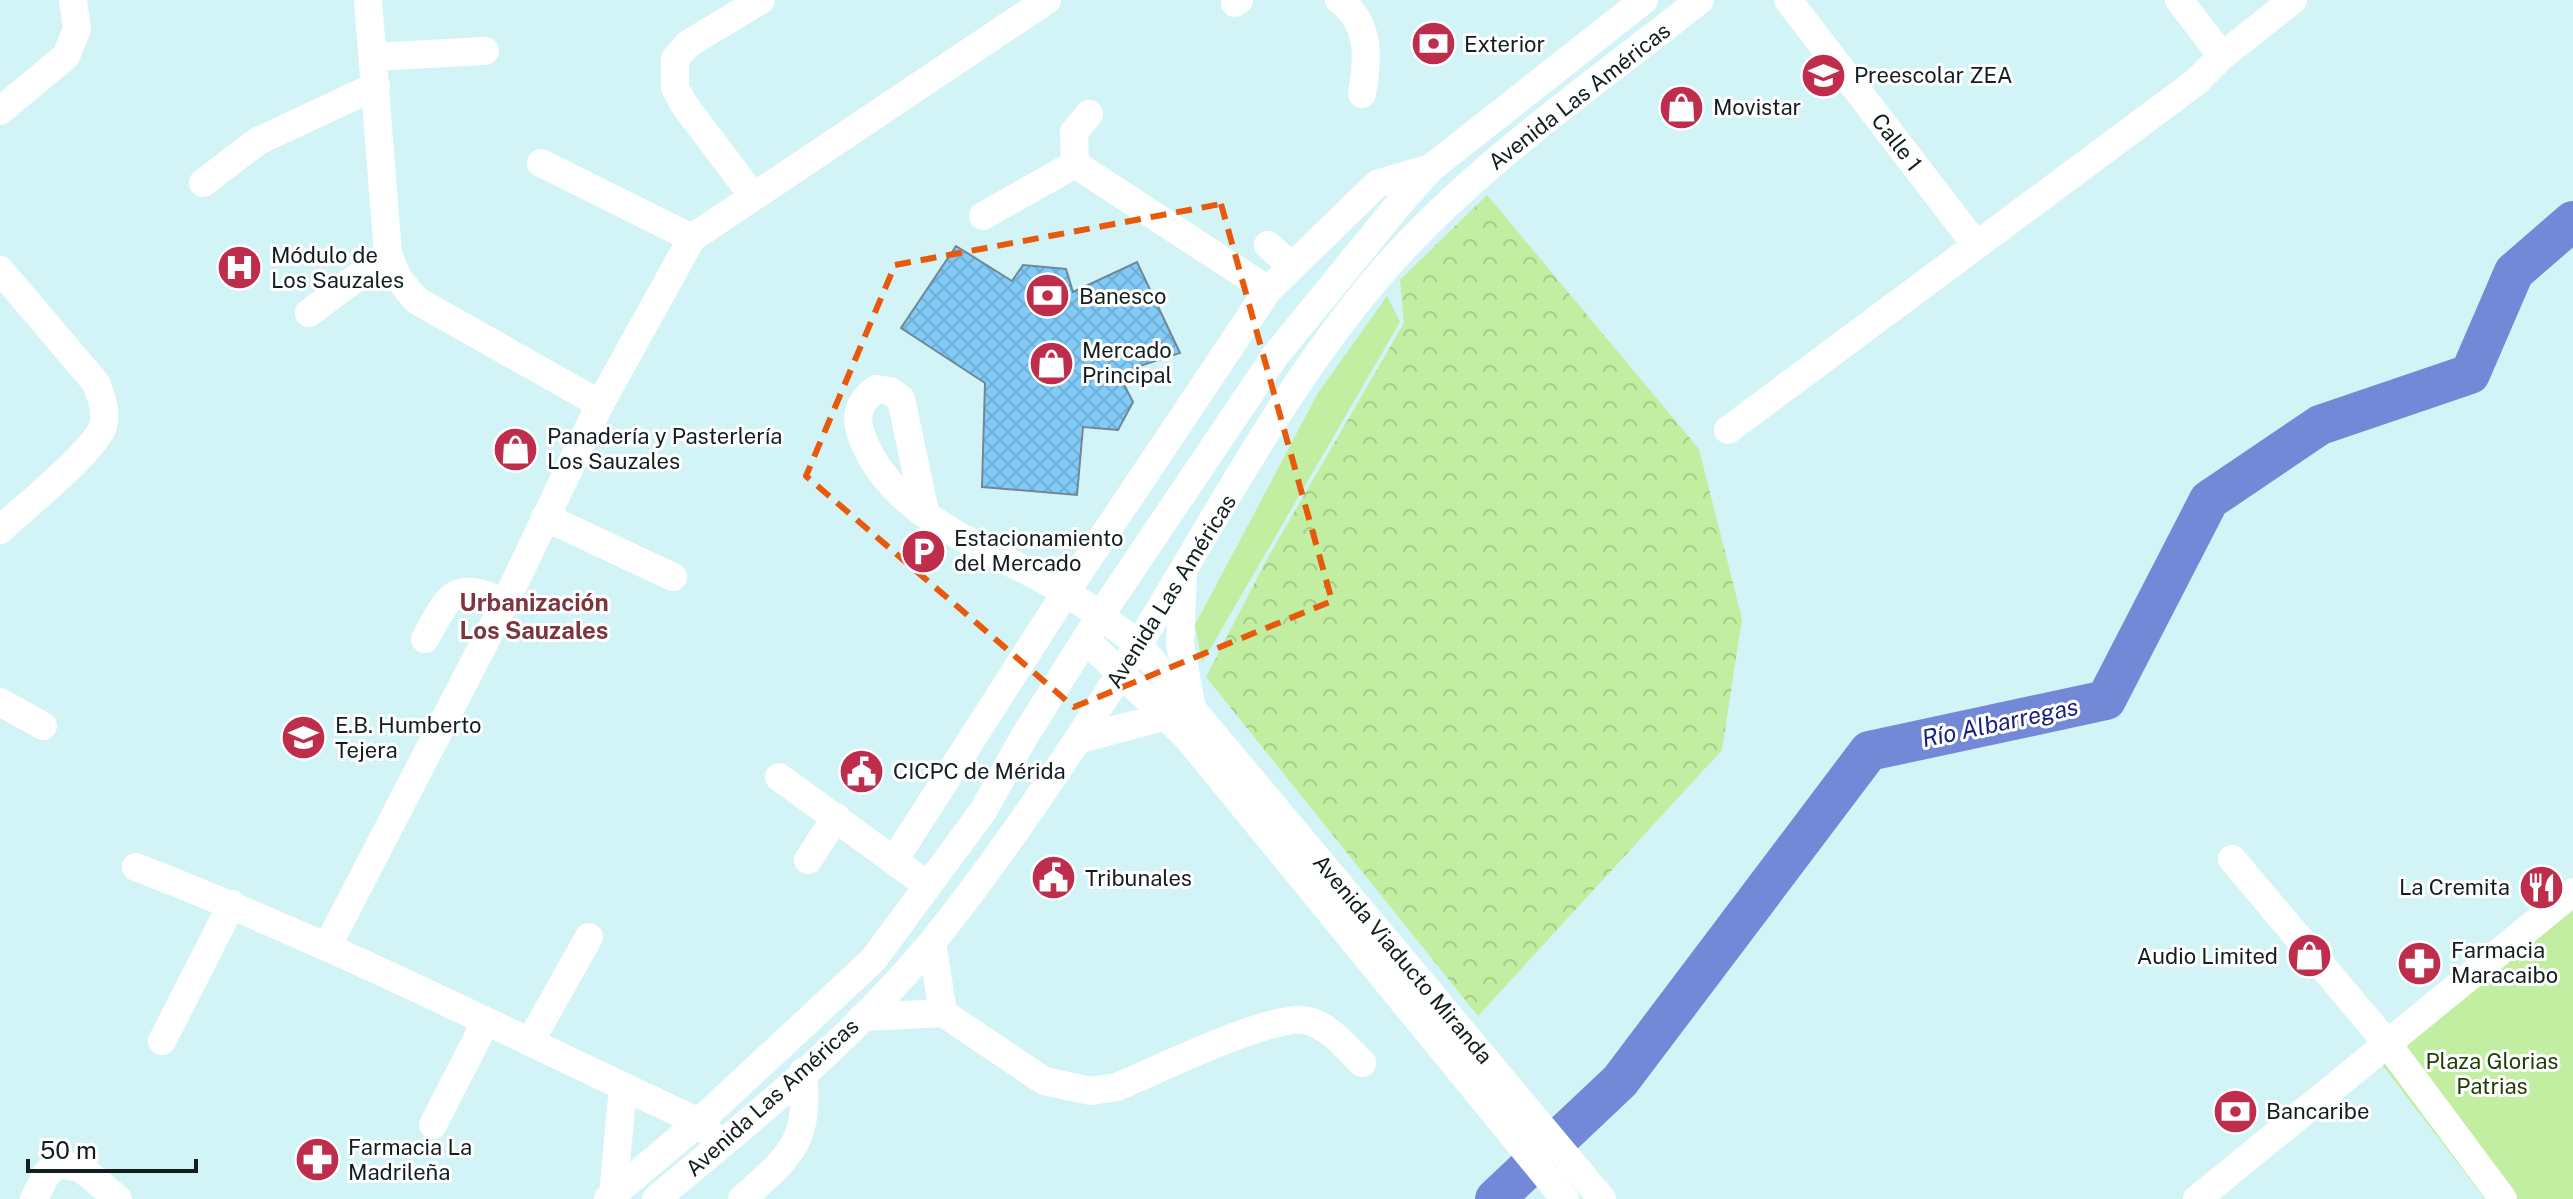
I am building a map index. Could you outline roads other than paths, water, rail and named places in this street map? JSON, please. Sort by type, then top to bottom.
[{"type":"street","points":[[0,111],[66,56],[77,29],[73,0]]},
{"type":"street","points":[[368,0],[388,254],[398,278],[416,300],[600,404]]},
{"type":"street","points":[[753,196],[685,106],[675,88],[675,59],[688,44],[761,0]]},
{"type":"street","points":[[328,945],[505,603],[600,404],[692,238],[1047,0]]},
{"type":"street","points":[[1339,0],[1350,8],[1363,30],[1368,58],[1362,94]]},
{"type":"street","name":"Avenida Las Américas","points":[[610,1197],[699,1122],[873,960],[983,811],[1100,616],[1281,348],[1431,168],[1644,0]]},
{"type":"street","name":"Avenida Las Américas","points":[[656,1199],[863,1017],[932,942],[1122,672],[1305,371],[1383,271],[1480,175],[1700,0]]},
{"type":"street","name":"Calle 1","points":[[1788,0],[1976,245]]},
{"type":"street","points":[[2179,0],[2222,56]]},
{"type":"street","points":[[1728,430],[2196,82],[2222,56],[2293,0]]},
{"type":"street","points":[[373,57],[485,51]]},
{"type":"street","points":[[203,183],[258,141],[376,86]]},
{"type":"street","points":[[1075,164],[1074,132],[1089,114]]},
{"type":"street","points":[[541,163],[692,238]]},
{"type":"street","points":[[983,216],[1075,164]]},
{"type":"street","points":[[1075,164],[1268,290]]},
{"type":"street","points":[[895,859],[1066,592],[1268,290],[1377,184],[1431,168]]},
{"type":"street","points":[[1268,245],[1291,266]]},
{"type":"street","points":[[309,313],[388,254]]},
{"type":"street","points":[[0,270],[96,383],[104,405],[102,427],[88,449],[0,530]]},
{"type":"street","points":[[1247,321],[1281,348]]},
{"type":"street","points":[[925,512],[1066,592],[1137,643],[1187,719]]},
{"type":"street","points":[[545,517],[673,577]]},
{"type":"street","points":[[1183,575],[1180,644],[1187,719]]},
{"type":"street","points":[[425,639],[449,596],[463,589],[481,592],[505,603]]},
{"type":"street","points":[[1087,641],[1122,672],[1187,719]]},
{"type":"street","points":[[0,702],[43,726]]},
{"type":"street","points":[[1077,740],[1187,719]]},
{"type":"street","name":"Avenida Viaducto Miranda","points":[[1187,719],[1565,1199]]},
{"type":"street","name":"Avenida Viaducto Miranda","points":[[1187,719],[1602,1199]]},
{"type":"street","points":[[981,728],[1017,750]]},
{"type":"street","points":[[779,777],[927,885]]},
{"type":"street","points":[[808,860],[836,817]]},
{"type":"street","points":[[2232,859],[2387,1043],[2503,1199]]},
{"type":"street","points":[[136,867],[328,945],[485,1023],[699,1122],[721,1145]]},
{"type":"street","points":[[2197,1199],[2573,892]]},
{"type":"street","points":[[162,1041],[232,904]]},
{"type":"street","points":[[530,1042],[589,937]]},
{"type":"street","points":[[932,942],[943,1013]]},
{"type":"street","points":[[863,1017],[943,1013],[1044,1081],[1091,1091],[1117,1087],[1269,1024],[1306,1020],[1329,1030],[1362,1063]]},
{"type":"street","points":[[433,1125],[485,1023]]},
{"type":"street","points":[[742,1199],[784,1161],[800,1136],[807,1109],[803,1072]]},
{"type":"street","points":[[610,1197],[623,1087]]},
{"type":"street","points":[[34,1199],[47,1173],[59,1164],[69,1164],[81,1168],[118,1199]]},
{"type":"waterway","name":"Río Albarregas","points":[[1495,1199],[1620,1081],[1869,751],[2106,700],[2209,500],[2320,425],[2470,374],[2514,272],[2573,221]]},
{"type":"place","name":"Exterior","points":[[1433,44]]},
{"type":"place","name":"Preescolar ZEA","points":[[1823,75]]},
{"type":"place","name":"Movistar","points":[[1682,107]]},
{"type":"place","name":"Módulo de Los Sauzales","points":[[240,268]]},
{"type":"place","name":"Banesco","points":[[1048,296]]},
{"type":"place","name":"Mercado Principal","points":[[1051,363]]},
{"type":"place","name":"Panadería y Pasterlería Los Sauzales","points":[[516,449]]},
{"type":"place","name":"Estacionamiento del Mercado","points":[[923,551]]},
{"type":"place","name":"E.B. Humberto Tejera","points":[[304,738]]},
{"type":"place","name":"CICPC de Mérida","points":[[862,771]]},
{"type":"place","name":"Tribunales","points":[[1054,878]]},
{"type":"place","name":"La Cremita","points":[[2541,887]]},
{"type":"place","name":"Audio Limited","points":[[2309,956]]},
{"type":"place","name":"Farmacia Maracaibo","points":[[2420,963]]},
{"type":"place","name":"Bancaribe","points":[[2235,1111]]},
{"type":"place","name":"Farmacia La Madrileña","points":[[317,1160]]},
{"type":"district","name":"Urbanización Los Sauzales","points":[[534,617]]},
{"type":"park label","name":"Plaza Glorias Patrias","points":[[2492,1074]]}]
